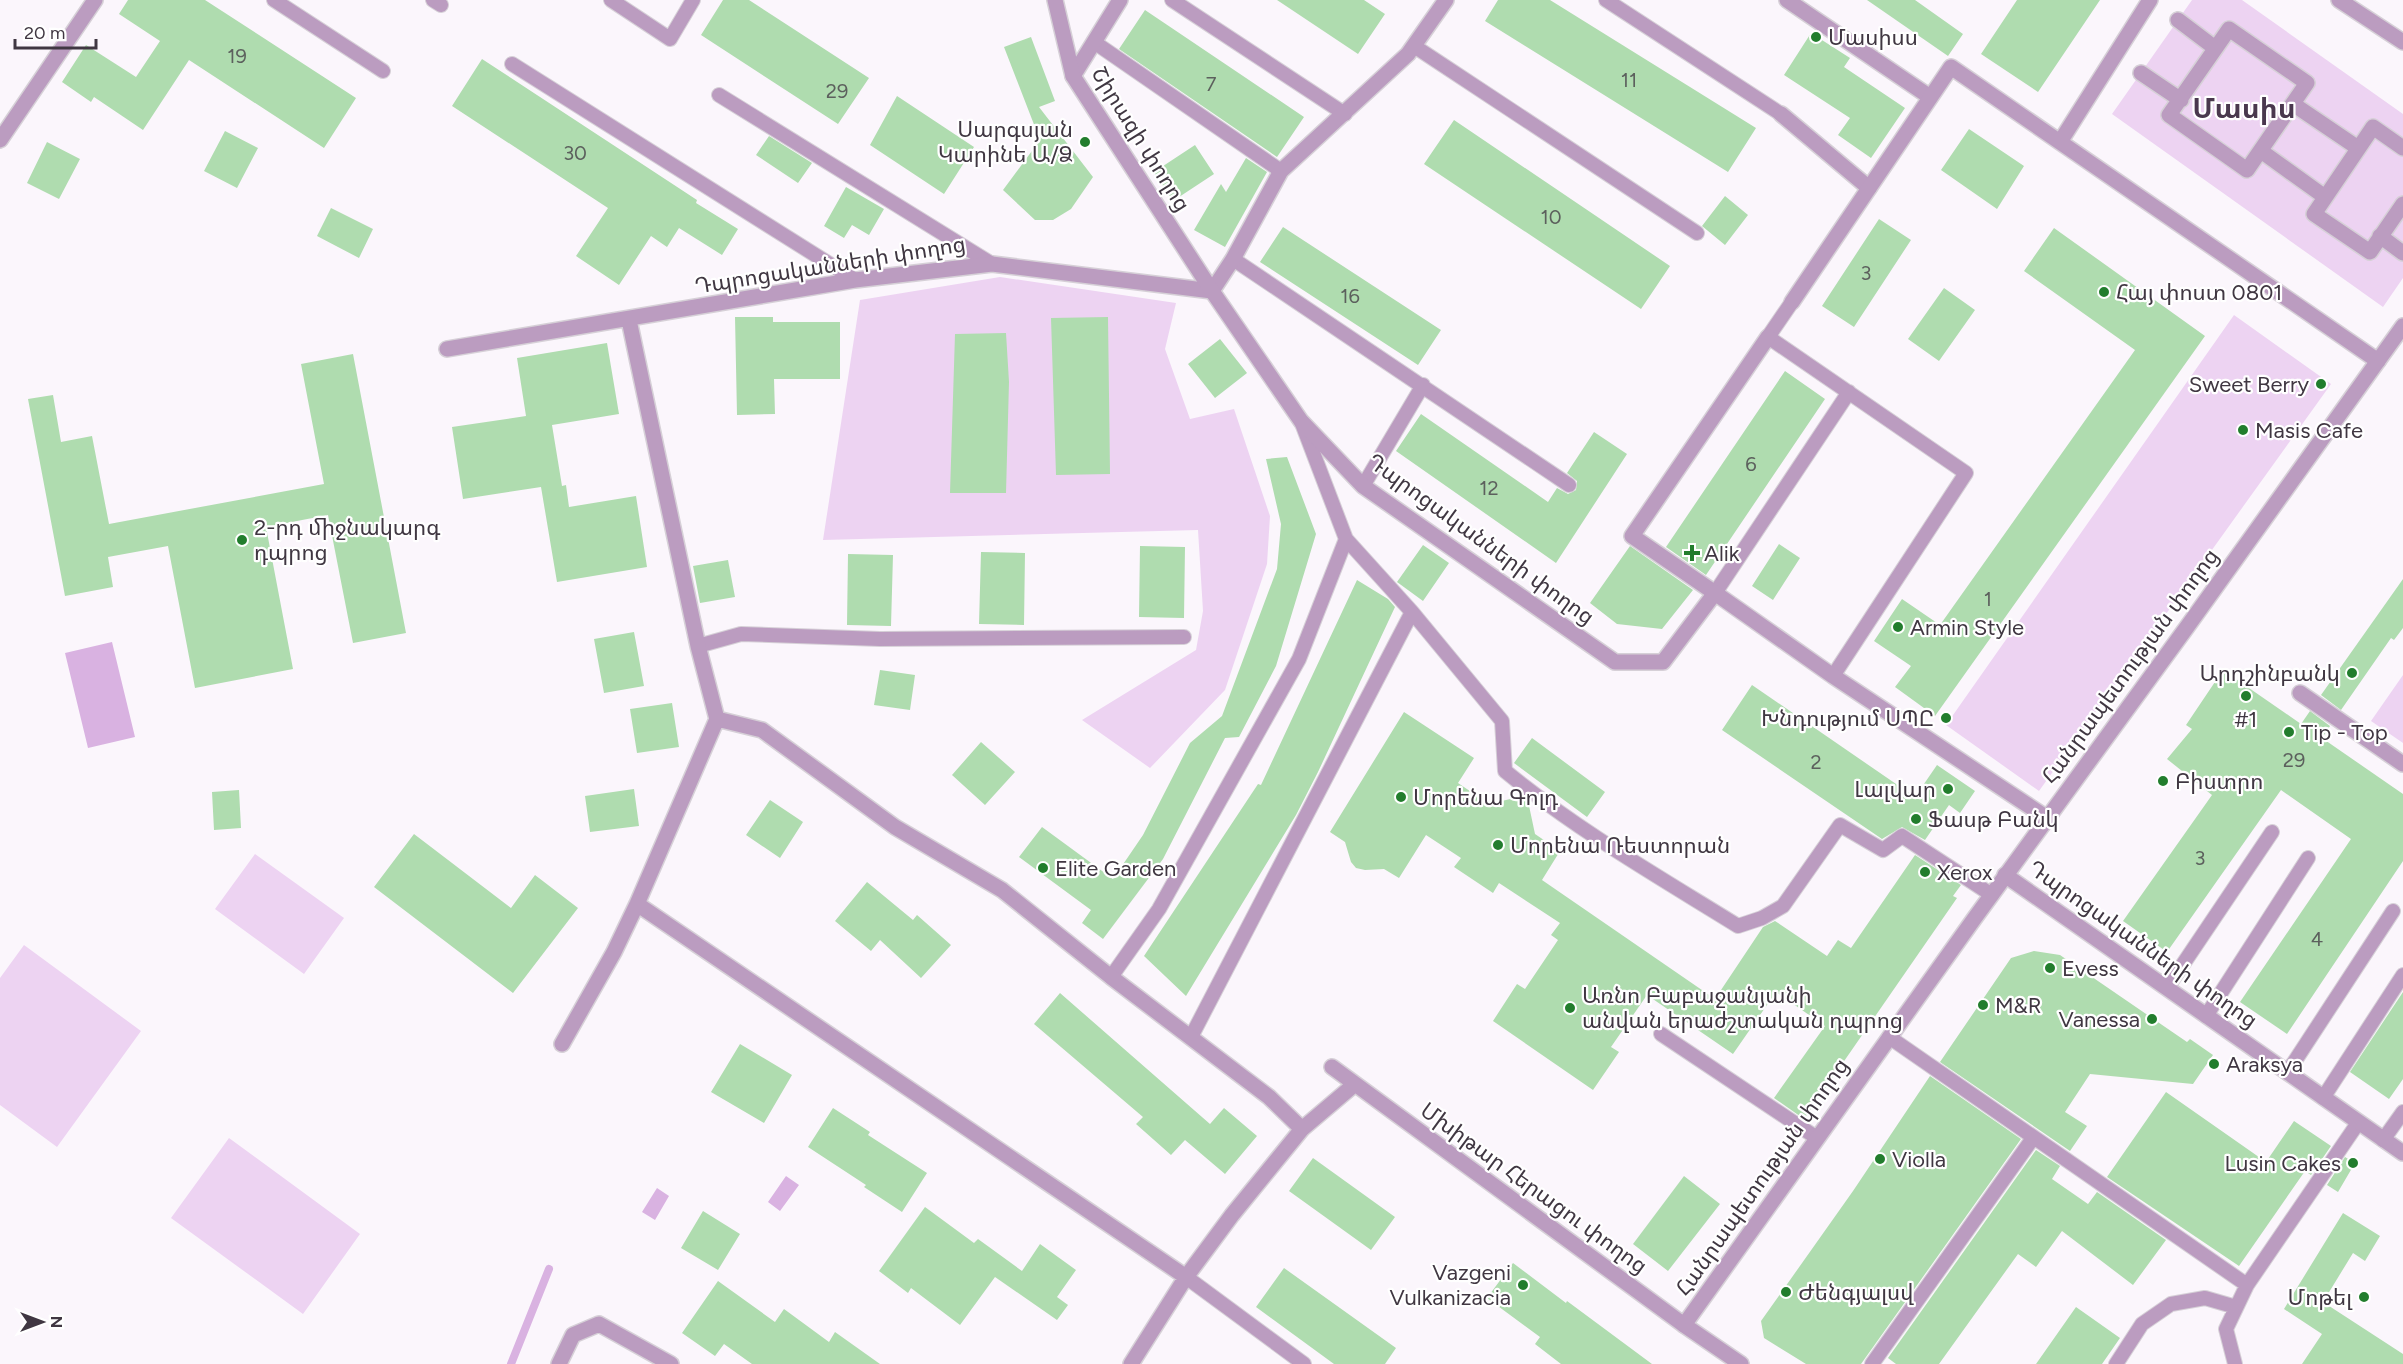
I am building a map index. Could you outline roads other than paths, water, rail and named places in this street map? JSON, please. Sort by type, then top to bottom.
[{"type":"street","points":[[0,140],[95,0]]},
{"type":"street","name":"Շիրազի փողոց","points":[[1055,0],[1072,76],[1212,291]]},
{"type":"street","points":[[1072,76],[1120,0]]},
{"type":"street","points":[[1787,0],[1930,97]]},
{"type":"street","points":[[2060,142],[2150,0]]},
{"type":"street","points":[[2339,0],[2403,42]]},
{"type":"street","points":[[1212,291],[1233,259],[1281,171],[1408,54],[1440,2]]},
{"type":"street","points":[[2178,20],[2215,48]]},
{"type":"street","points":[[2229,29],[2307,83],[2247,170],[2169,116],[2181,100],[2229,29]]},
{"type":"street","points":[[1792,303],[1951,67],[2378,361]]},
{"type":"street","points":[[2141,73],[2181,100]]},
{"type":"street","points":[[2294,104],[2358,148]]},
{"type":"street","points":[[1781,114],[1869,188]]},
{"type":"street","points":[[2403,148],[2373,127],[2314,214],[2370,252],[2403,204]]},
{"type":"street","points":[[2261,151],[2325,197]]},
{"type":"street","points":[[2380,236],[2403,253]]},
{"type":"street","name":"Դպրոցականների փողոց","points":[[447,349],[855,280],[992,264],[1212,291],[1301,421],[1363,486],[1615,662],[1663,662],[1714,593]]},
{"type":"street","points":[[562,1044],[614,952],[637,904],[717,719],[698,646],[629,320]]},
{"type":"street","name":"Հանրապետության փողոց","points":[[1684,1325],[2046,818],[2180,637],[2403,326]]},
{"type":"street","points":[[1768,337],[1632,536],[1833,676],[2046,818]]},
{"type":"street","points":[[2300,693],[2403,764]]},
{"type":"street","points":[[717,719],[762,730],[895,827],[1002,890],[1111,977],[1269,1097],[1302,1129]]},
{"type":"street","name":"Դպրոցականների փողոց","points":[[2005,875],[2403,1153]]},
{"type":"street","points":[[637,904],[1186,1277]]},
{"type":"street","name":"Մխիթար Հերացու փողոց","points":[[1332,1067],[1684,1325],[1741,1364]]},
{"type":"street","points":[[1131,1364],[1186,1277],[1302,1129],[1355,1084]]},
{"type":"street","points":[[559,1364],[573,1335],[599,1324],[671,1364]]},
{"type":"lane","points":[[274,0],[383,71]]},
{"type":"lane","points":[[611,0],[670,39],[693,0]]},
{"type":"lane","points":[[1172,0],[1345,114]]},
{"type":"lane","points":[[1606,0],[1781,114]]},
{"type":"lane","points":[[1094,42],[1281,171]]},
{"type":"lane","points":[[1414,46],[1697,233]]},
{"type":"lane","points":[[512,64],[855,280]]},
{"type":"lane","points":[[719,95],[992,264]]},
{"type":"lane","points":[[1233,259],[1569,485]]},
{"type":"lane","points":[[1792,303],[1768,337],[1966,473],[1833,676]]},
{"type":"lane","points":[[1363,486],[1424,386]]},
{"type":"lane","points":[[1714,593],[1850,392]]},
{"type":"lane","points":[[1301,421],[1346,539],[1412,612],[1502,721],[1505,771],[1529,791],[1625,857],[1738,926],[1762,918],[1783,906],[1840,825],[1883,850],[1902,836],[1992,895]]},
{"type":"lane","points":[[1111,977],[1159,909],[1299,659],[1346,539]]},
{"type":"lane","points":[[1191,1037],[1412,612]]},
{"type":"lane","points":[[698,646],[741,634],[880,639],[1184,638]]},
{"type":"lane","points":[[2167,988],[2272,832]]},
{"type":"lane","points":[[2206,1016],[2308,858]]},
{"type":"lane","points":[[2287,1073],[2393,911]]},
{"type":"lane","points":[[2323,1098],[2403,975]]},
{"type":"lane","points":[[1661,1034],[1817,1138]]},
{"type":"lane","points":[[1889,1037],[2247,1285]]},
{"type":"lane","points":[[2384,1140],[2403,1112]]},
{"type":"lane","points":[[2235,1364],[2226,1329],[2247,1285],[2358,1123]]},
{"type":"lane","points":[[1872,1364],[2032,1138]]},
{"type":"lane","points":[[1186,1277],[1304,1364]]},
{"type":"lane","points":[[2116,1364],[2142,1324],[2171,1304],[2205,1298],[2236,1307]]},
{"type":"waterway","points":[[511,1364],[549,1269]]},
{"type":"place","name":"Մասիսս","points":[[1816,37]]},
{"type":"place","name":"Սարգսյան Կարինե Ա/Ձ","points":[[1085,142]]},
{"type":"place","name":"Հայ փոստ 0801","points":[[2104,292]]},
{"type":"place","name":"Sweet Berry","points":[[2321,384]]},
{"type":"place","name":"Masis Cafe","points":[[2243,430]]},
{"type":"place","name":"2-րդ միջնակարգ դպրոց","points":[[242,540]]},
{"type":"place","name":"Alik","points":[[1692,553]]},
{"type":"place","name":"Armin Style","points":[[1898,627]]},
{"type":"place","name":"Արդշինբանկ","points":[[2352,673]]},
{"type":"place","name":"#1","points":[[2246,696]]},
{"type":"place","name":"Խնդությում ՍՊԸ","points":[[1946,718]]},
{"type":"place","name":"Tip - Top","points":[[2289,732]]},
{"type":"place","name":"Բիստրո","points":[[2163,781]]},
{"type":"place","name":"Լալվար","points":[[1948,789]]},
{"type":"place","name":"Մորենա Գոլդ","points":[[1401,797]]},
{"type":"place","name":"Ֆասթ Բանկ","points":[[1916,819]]},
{"type":"place","name":"Մորենա Ռեստորան","points":[[1498,845]]},
{"type":"place","name":"Elite Garden","points":[[1043,868]]},
{"type":"place","name":"Xerox","points":[[1925,872]]},
{"type":"place","name":"Evess","points":[[2050,968]]},
{"type":"place","name":"M&R","points":[[1983,1005]]},
{"type":"place","name":"Առնո Բաբաջանյանի անվան երաժշտական դպրոց","points":[[1570,1008]]},
{"type":"place","name":"Vanessa","points":[[2152,1019]]},
{"type":"place","name":"Araksya","points":[[2214,1064]]},
{"type":"place","name":"Violla","points":[[1880,1159]]},
{"type":"place","name":"Lusin Cakes","points":[[2353,1163]]},
{"type":"place","name":"Vazgeni Vulkanizacia","points":[[1523,1285]]},
{"type":"place","name":"Ժենգյալսվ","points":[[1786,1292]]},
{"type":"place","name":"Մոթել","points":[[2364,1297]]},
{"type":"district","name":"Մասիս","points":[[2244,108]]}]
